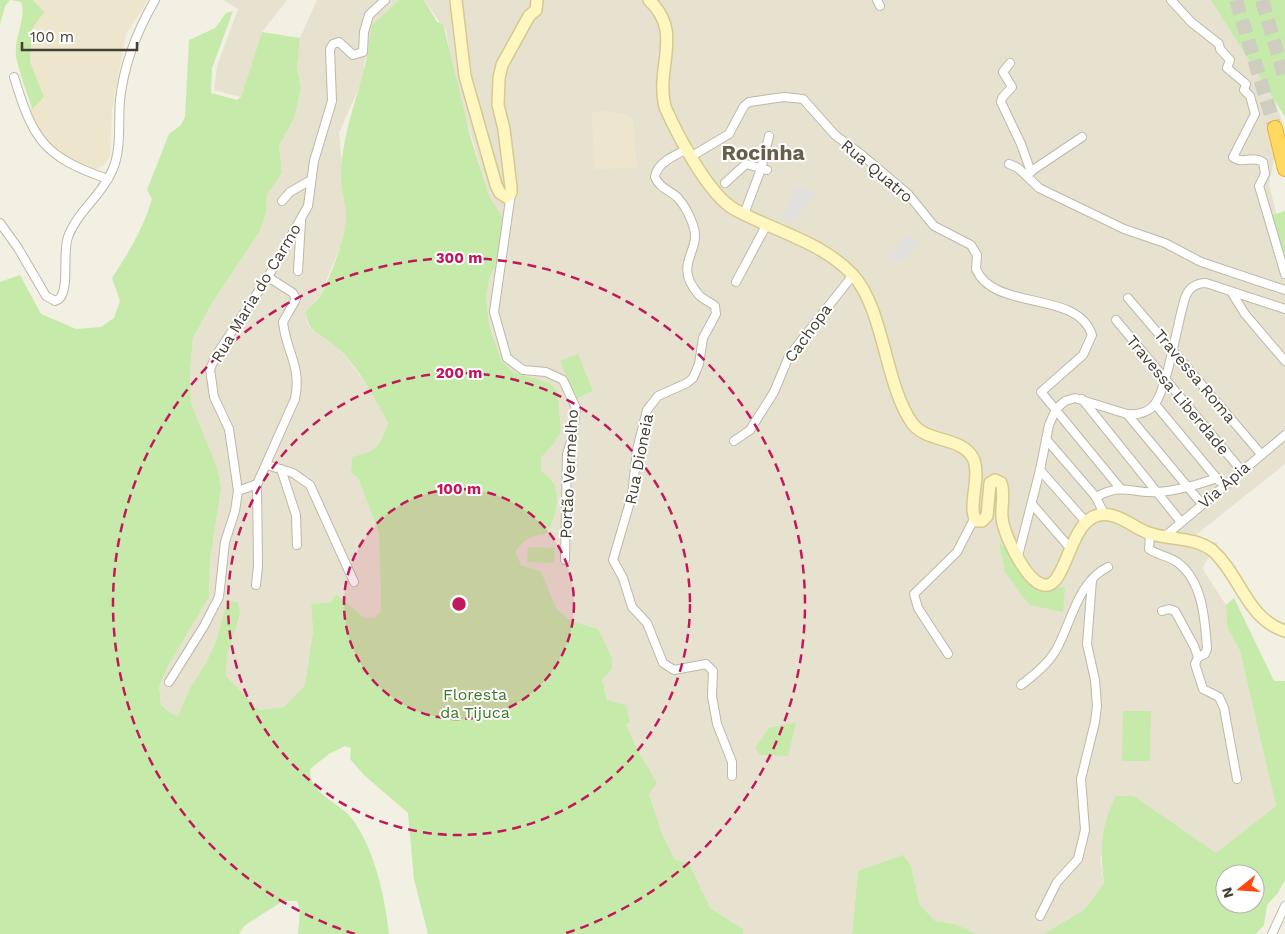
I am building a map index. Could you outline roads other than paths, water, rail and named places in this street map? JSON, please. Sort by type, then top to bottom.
[{"type":"highway","points":[[1275,128],[1285,169]]},
{"type":"street","points":[[0,223],[18,248],[46,296],[55,301],[58,299],[64,287],[68,238],[78,218],[96,198],[108,179],[116,160],[120,97],[126,68],[140,25],[155,0]]},
{"type":"street","name":"Rua Maria do Carmo","points":[[169,682],[204,626],[219,597],[225,542],[235,511],[238,491],[229,429],[214,397],[210,369],[227,338],[268,277],[310,199],[311,180],[332,100],[330,49],[333,44],[339,42],[353,55],[363,52],[364,32],[370,15],[385,0]]},
{"type":"street","points":[[456,0],[461,55],[467,84],[500,193],[506,197],[511,193],[504,130],[498,105],[499,78],[502,65],[529,16],[536,10],[538,0]]},
{"type":"street","points":[[649,0],[662,13],[667,26],[662,92],[665,106],[711,189],[720,199],[744,214],[817,249],[853,275],[873,314],[895,382],[912,424],[924,434],[963,448],[974,460],[976,477],[972,508],[974,519],[956,552],[914,594],[918,608],[948,654]]},
{"type":"street","points":[[1171,0],[1187,18],[1219,44],[1220,49],[1230,60],[1228,68],[1246,84],[1244,90],[1250,96],[1255,114],[1232,156],[1240,161],[1259,159],[1263,162],[1265,174],[1259,186],[1285,274]]},
{"type":"street","points":[[1010,63],[1003,72],[1012,87],[1002,98],[1001,102],[1021,144],[1028,173],[1033,183],[1054,196],[1124,228],[1165,243],[1201,262],[1285,290]]},
{"type":"street","points":[[14,76],[27,118],[42,143],[78,168],[108,179]]},
{"type":"street","name":"Rua Quatro","points":[[690,153],[728,134],[744,106],[749,102],[784,97],[798,98],[806,101],[835,135],[908,194],[934,226],[971,245],[976,255],[977,271],[984,280],[1013,296],[1060,306],[1085,322],[1092,334],[1086,351],[1067,371],[1041,392],[1056,410]]},
{"type":"street","points":[[744,214],[764,169],[770,136]]},
{"type":"street","points":[[1028,173],[1082,137]]},
{"type":"street","name":"Rua Dioneia","points":[[690,153],[664,163],[657,170],[655,177],[660,185],[678,198],[692,222],[695,236],[687,273],[692,285],[702,298],[715,306],[716,312],[703,338],[699,364],[693,378],[687,383],[658,396],[647,410],[637,450],[632,495],[613,560],[623,578],[629,603],[648,623],[664,663],[674,670],[706,664],[713,671],[712,696],[717,724],[732,762],[732,776]]},
{"type":"street","points":[[725,183],[746,164],[764,169]]},
{"type":"street","points":[[1009,164],[1028,173]]},
{"type":"street","points":[[282,201],[290,192],[311,180]]},
{"type":"street","name":"Portão Vermelho","points":[[511,193],[494,312],[507,358],[523,370],[546,372],[563,380],[576,408],[574,434],[567,454],[565,560]]},
{"type":"street","points":[[298,271],[301,218]]},
{"type":"street","points":[[736,282],[767,224]]},
{"type":"street","name":"Cachopa","points":[[734,441],[750,430],[774,392],[789,356],[853,275]]},
{"type":"street","points":[[256,584],[258,566],[257,484],[267,466],[268,456],[277,441],[281,426],[295,399],[298,384],[297,372],[283,322],[296,299],[293,293],[268,277]]},
{"type":"street","points":[[1018,556],[1032,504],[1049,425],[1056,410],[1065,401],[1082,399],[1126,414],[1141,413],[1155,404],[1164,379],[1179,316],[1187,292],[1196,285],[1206,283],[1285,309]]},
{"type":"street","points":[[1232,293],[1245,314],[1285,361]]},
{"type":"street","name":"Travessa Roma","points":[[1128,298],[1172,347],[1261,454]]},
{"type":"street","name":"Travessa Liberdade","points":[[1116,320],[1241,470]]},
{"type":"street","points":[[1082,399],[1181,522]]},
{"type":"street","points":[[1155,404],[1223,485]]},
{"type":"street","points":[[1056,410],[1120,488]]},
{"type":"street","points":[[1126,414],[1202,504]]},
{"type":"street","name":"Via Ápia","points":[[1164,537],[1223,485],[1285,435]]},
{"type":"street","points":[[1046,439],[1096,497],[1104,514]]},
{"type":"street","points":[[267,466],[293,473],[310,485],[354,582]]},
{"type":"street","points":[[281,469],[296,515],[297,545]]},
{"type":"street","points":[[1040,470],[1086,522]]},
{"type":"street","points":[[1096,497],[1120,488],[1156,492],[1188,488],[1217,478]]},
{"type":"street","points":[[974,519],[979,522],[986,518],[988,514],[989,485],[992,481],[999,481],[1002,486],[1003,523],[1018,556],[1035,581],[1048,585],[1058,579],[1070,548],[1086,522],[1104,514],[1120,518],[1150,534],[1187,540],[1213,551],[1257,612],[1273,626],[1285,631]]},
{"type":"street","points":[[238,491],[257,484]]},
{"type":"street","points":[[1032,504],[1070,548]]},
{"type":"street","points":[[1150,534],[1149,549],[1180,565],[1200,599],[1204,614],[1207,649],[1205,654],[1198,657],[1195,664],[1203,689],[1219,697],[1224,708],[1237,779]]},
{"type":"street","points":[[1021,685],[1038,671],[1056,649],[1084,588],[1108,567]]},
{"type":"street","points":[[1040,916],[1057,882],[1078,859],[1085,830],[1081,775],[1095,722],[1097,706],[1095,680],[1086,644],[1092,580]]},
{"type":"street","points":[[1162,611],[1175,610],[1198,657]]},
{"type":"street","points":[[1272,934],[1285,906]]},
{"type":"tunnel","points":[[1236,0],[1275,128]]},
{"type":"tunnel","points":[[1262,0],[1285,79]]},
{"type":"district","name":"Rocinha","points":[[763,152]]},
{"type":"park label","name":"Floresta da Tijuca","points":[[475,703]]}]
